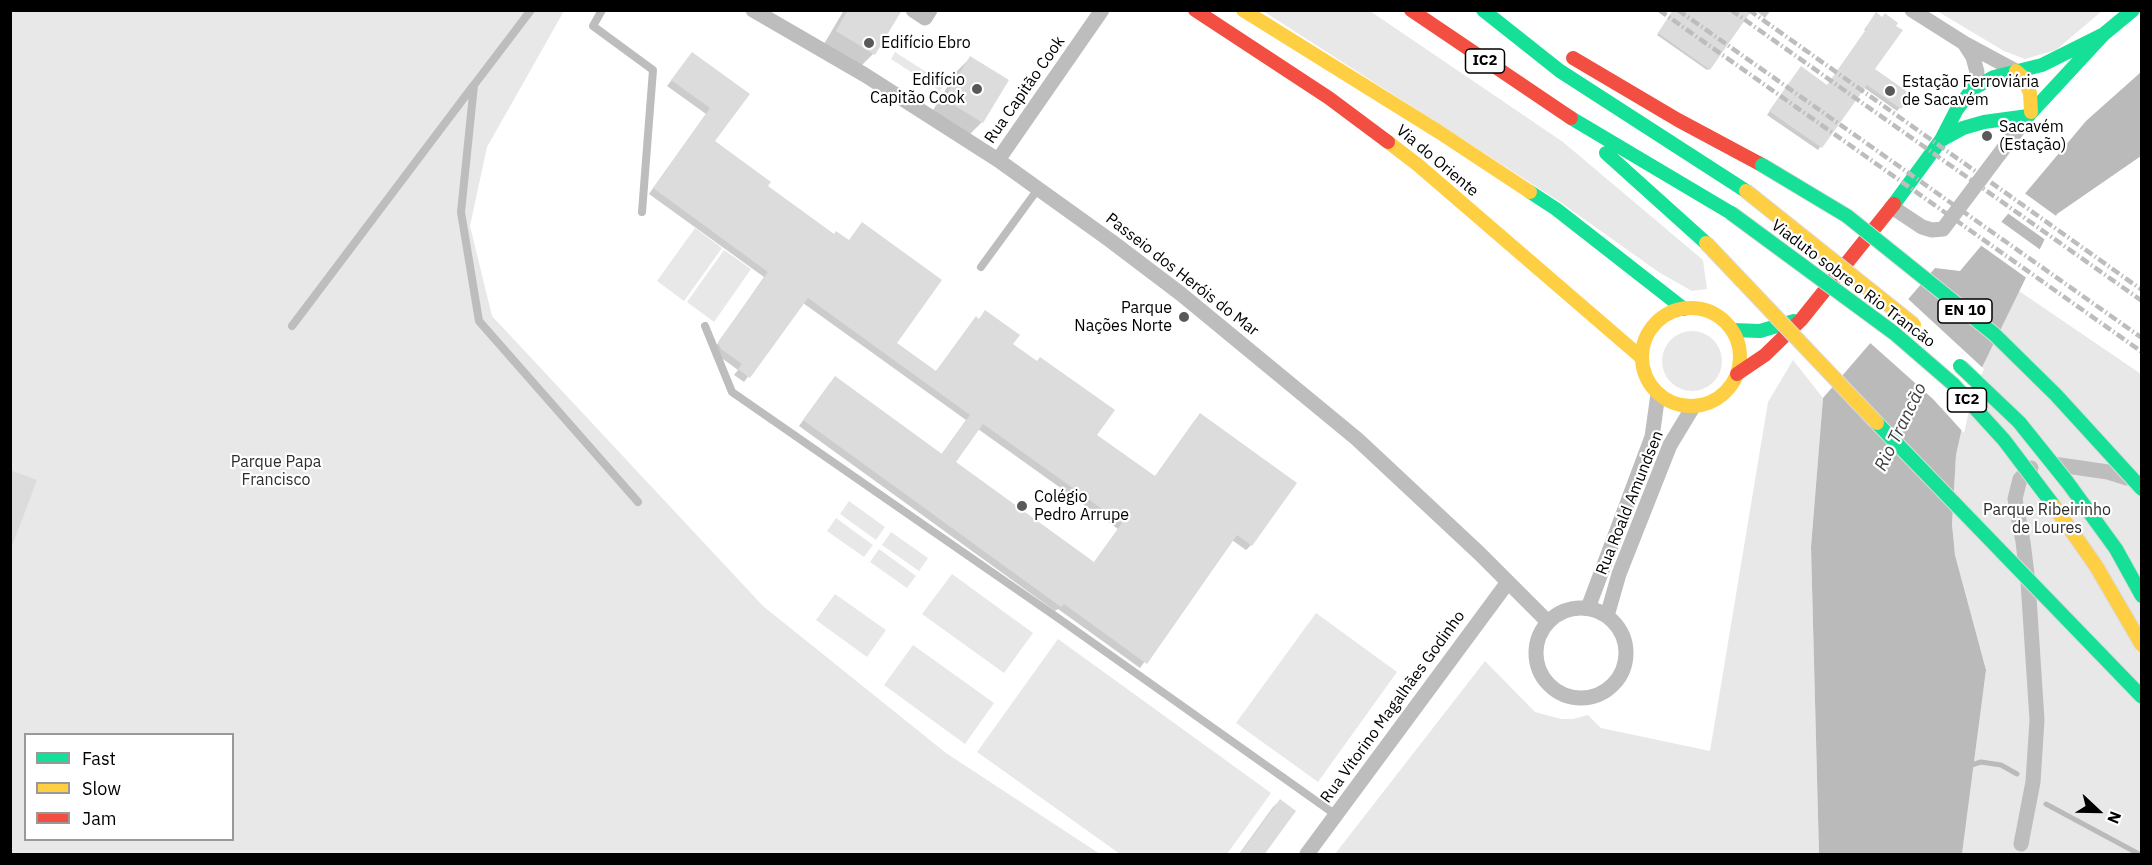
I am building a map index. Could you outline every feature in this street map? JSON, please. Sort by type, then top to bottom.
[{"type":"main road","name":"Via do Oriente","points":[[1195,10],[1329,98],[1418,165],[1642,358]]},
{"type":"main road","name":"Via do Oriente","points":[[1243,10],[1439,132],[1556,209],[1684,309]]},
{"type":"main road","name":"IC2","points":[[1411,10],[1560,111]]},
{"type":"main road","points":[[1485,10],[1546,43]]},
{"type":"main road","name":"Viaduto sobre o Rio Trancão","points":[[1485,10],[1560,71],[1746,191],[1923,333]]},
{"type":"main road","points":[[1941,140],[1963,128],[2030,114],[2104,34],[2133,10]]},
{"type":"main road","points":[[1737,374],[1740,359],[1738,344],[1732,330],[1719,317],[1702,309],[1684,309],[1667,314],[1654,326],[1645,341],[1642,358],[1646,378],[1658,394],[1674,404],[1693,406],[1709,403],[1723,395],[1737,374],[1765,355],[1801,320],[1892,207],[1941,140],[1956,111],[1972,90],[1994,77],[2042,65],[2104,34]]},
{"type":"main road","name":"EN 10","points":[[1566,54],[1847,216],[1994,334],[2056,395],[2142,489]]},
{"type":"main road","points":[[2016,71],[2023,77],[2030,93],[2030,114]]},
{"type":"main road","points":[[1560,111],[1706,243],[1996,548],[2142,697]]},
{"type":"main road","name":"Viaduto sobre o Rio Trancão","points":[[1560,111],[1731,213],[1894,333],[1953,384],[2004,440],[2049,499],[2096,566],[2142,645]]},
{"type":"main road","points":[[1732,330],[1760,331],[1801,320]]},
{"type":"main road","name":"Viaduto sobre o Rio Trancão","points":[[1947,354],[2026,431],[2116,549],[2142,596]]},
{"type":"street","name":"Passeio dos Heróis do Mar","points":[[753,10],[865,75],[998,160],[1181,294],[1357,439],[1548,622]]},
{"type":"street","points":[[913,10],[925,18],[930,10]]},
{"type":"street","name":"Rua Capitão Cook","points":[[998,160],[1102,10]]},
{"type":"street","points":[[1912,10],[1964,43],[2016,71]]},
{"type":"street","points":[[1964,43],[1973,57],[1977,72],[1972,90]]},
{"type":"street","points":[[1892,207],[1922,227],[1943,230],[2030,114]]},
{"type":"street","name":"Rua Roald Amundsen","points":[[1588,608],[1652,437],[1658,394]]},
{"type":"street","name":"Rua Roald Amundsen","points":[[1607,616],[1619,574],[1670,445],[1693,406]]},
{"type":"street","points":[[2021,844],[2033,782],[2037,720],[2028,582],[2015,499],[2020,479],[2028,469],[2041,462],[2108,472],[2142,483]]},
{"type":"street","name":"Rua Vitorino Magalhães Godinho","points":[[1307,855],[1508,582]]},
{"type":"street","points":[[1588,608],[1607,616],[1619,629],[1626,646],[1625,664],[1616,681],[1602,693],[1585,698],[1566,696],[1551,687],[1540,672],[1536,655],[1539,638],[1548,622],[1566,610],[1588,608]]},
{"type":"lane","points":[[292,326],[531,10]]},
{"type":"lane","points":[[602,10],[593,26],[653,70],[642,212]]},
{"type":"lane","points":[[474,85],[460,212],[479,321],[638,502]]},
{"type":"lane","points":[[981,267],[1038,189]]},
{"type":"lane","points":[[705,326],[732,392],[1058,618],[1336,815]]},
{"type":"green space","name":"Parque Papa Francisco","points":[[10,11],[564,11],[487,147],[470,226],[492,316],[763,606],[946,753],[1100,854],[11,854]]},
{"type":"green space","points":[[1263,11],[1370,11],[1563,142],[1703,260],[1707,289],[1692,291],[1660,273],[1560,202]]},
{"type":"green space","points":[[1937,11],[2102,11],[2056,50],[2025,59],[2004,51]]},
{"type":"green space","points":[[895,52],[945,84],[940,91],[891,59]]},
{"type":"green space","points":[[695,228],[722,248],[684,301],[657,281]]},
{"type":"green space","points":[[724,250],[751,269],[714,322],[687,302]]},
{"type":"green space","name":"Parque Ribeirinho de Loures","points":[[2019,291],[2141,374],[2141,854],[1962,854],[1986,670],[1955,555],[1952,524],[1956,455],[1970,392]]},
{"type":"green space","points":[[1692,331],[1709,336],[1717,344],[1722,361],[1717,378],[1709,386],[1692,391],[1675,386],[1667,378],[1662,361],[1667,344],[1675,336]]},
{"type":"green space","points":[[1793,360],[1823,398],[1811,547],[1819,854],[1335,854],[1485,661],[1535,712],[1561,719],[1588,715],[1601,728],[1710,751],[1768,402]]},
{"type":"green space","points":[[849,501],[885,527],[876,540],[840,514]]},
{"type":"green space","points":[[836,518],[873,545],[864,557],[827,531]]},
{"type":"green space","points":[[891,532],[928,558],[919,571],[882,545]]},
{"type":"green space","points":[[879,549],[916,576],[907,588],[870,562]]},
{"type":"green space","points":[[952,574],[1033,633],[1004,673],[922,614]]},
{"type":"green space","points":[[835,594],[886,630],[867,657],[816,620]]},
{"type":"green space","points":[[1316,613],[1397,672],[1318,782],[1236,723]]},
{"type":"green space","points":[[1058,639],[1271,793],[1227,854],[1120,854],[977,752]]},
{"type":"green space","points":[[913,645],[994,703],[965,744],[884,685]]},
{"type":"water","name":"Rio Trancão","points":[[2141,72],[2141,156],[2057,214],[1970,392],[1956,455],[1952,524],[1955,555],[1986,670],[1962,854],[1819,854],[1811,547],[1823,398],[1935,268],[1960,271],[2086,121]]},
{"type":"pier","points":[[2023,192],[2059,218],[2047,241],[2006,212]]},
{"type":"pier","points":[[1999,220],[2042,251],[2028,279],[1979,244]]},
{"type":"pier","points":[[1906,297],[1984,369],[1973,393],[1964,433],[1933,399],[1868,341]]},
{"type":"building","name":"Edifício Ebro","points":[[848,10],[902,10],[875,55],[836,31]]},
{"type":"building","points":[[1673,10],[1752,10],[1710,70],[1658,33]]},
{"type":"building","points":[[1876,12],[1882,17],[1885,13],[1898,23],[1896,26],[1903,30],[1875,69],[1912,95],[1901,109],[1867,85],[1822,148],[1769,111],[1801,66],[1827,85]]},
{"type":"building","points":[[692,52],[750,94],[715,141],[771,182],[768,186],[834,234],[836,231],[849,240],[862,222],[942,280],[897,343],[936,371],[976,316],[979,319],[985,310],[1020,335],[1013,344],[1037,361],[1040,357],[1115,410],[1097,435],[1155,476],[1200,413],[1297,483],[1252,546],[1237,535],[1147,664],[1064,604],[1061,607],[803,420],[835,376],[942,454],[970,415],[808,298],[750,378],[738,369],[742,364],[721,349],[718,342],[768,272],[653,188],[710,108],[671,80]],"holes":[[[983,424],[1122,523],[1094,562],[956,462]]]},
{"type":"building","name":"Edifício Capitão Cook","points":[[970,56],[1009,80],[983,123],[944,99]]},
{"type":"building","points":[[10,470],[37,480],[12,546],[10,546]]},
{"type":"building","points":[[1280,799],[1296,811],[1264,855],[1239,855]]},
{"type":"waterway","points":[[1968,766],[1981,762],[2001,765],[2017,774]]},
{"type":"waterway","points":[[2046,804],[2139,854]]},
{"type":"railway","points":[[1659,10],[2142,352]]},
{"type":"railway","points":[[1678,10],[2142,338]]},
{"type":"railway","points":[[1731,10],[2142,301]]},
{"type":"railway","points":[[1749,10],[2142,290]]},
{"type":"traffic: fast","points":[[1483,10],[1560,71],[1746,191]]},
{"type":"traffic: fast","points":[[1941,140],[1963,128],[1984,122],[2028,116],[2104,34],[2133,10]]},
{"type":"traffic: fast","points":[[1894,204],[1941,140],[1956,111],[1972,89],[1994,77],[2042,65],[2104,34]]},
{"type":"traffic: fast","points":[[1571,118],[1731,213]]},
{"type":"traffic: fast","points":[[1606,153],[1706,243]]},
{"type":"traffic: fast","points":[[1762,165],[1847,216],[1994,334],[2056,395],[2142,489]]},
{"type":"traffic: fast","points":[[1530,192],[1556,209],[1684,309]]},
{"type":"traffic: fast","points":[[1731,213],[1894,333],[1953,384],[2004,440],[2054,506]]},
{"type":"traffic: fast","points":[[1732,330],[1760,331],[1794,321]]},
{"type":"traffic: fast","points":[[1960,366],[2019,422],[2068,483],[2116,549],[2142,596]]},
{"type":"traffic: fast","points":[[1877,423],[2142,697]]},
{"type":"traffic: slow","points":[[1243,10],[1439,132],[1530,192]]},
{"type":"traffic: slow","points":[[2016,71],[2023,77],[2030,93],[2031,112]]},
{"type":"traffic: slow","points":[[1388,142],[1418,165],[1642,358]]},
{"type":"traffic: slow","points":[[1746,191],[1914,325]]},
{"type":"traffic: slow","points":[[1706,243],[1877,423]]},
{"type":"traffic: slow","points":[[1691,308],[1710,312],[1725,323],[1736,338],[1740,357],[1736,376],[1725,391],[1710,402],[1691,406],[1672,402],[1657,391],[1646,376],[1642,357],[1646,338],[1657,323],[1672,312],[1691,308]]},
{"type":"traffic: slow","points":[[2054,506],[2096,566],[2142,645]]},
{"type":"traffic: jam","points":[[1195,10],[1329,98],[1388,142]]},
{"type":"traffic: jam","points":[[1411,10],[1571,118]]},
{"type":"traffic: jam","points":[[1573,58],[1678,120],[1762,165]]},
{"type":"traffic: jam","points":[[1737,374],[1765,355],[1801,320],[1894,204]]},
{"type":"place","name":"Edifício Ebro","points":[[869,43]]},
{"type":"place","name":"Edifício Capitão Cook","points":[[977,89]]},
{"type":"place","name":"Estação Ferroviária de Sacavém","points":[[1890,91]]},
{"type":"place","name":"Sacavém (Estação)","points":[[1987,136]]},
{"type":"place","name":"Parque Nações Norte","points":[[1184,317]]},
{"type":"place","name":"Colégio Pedro Arrupe","points":[[1022,506]]}]
